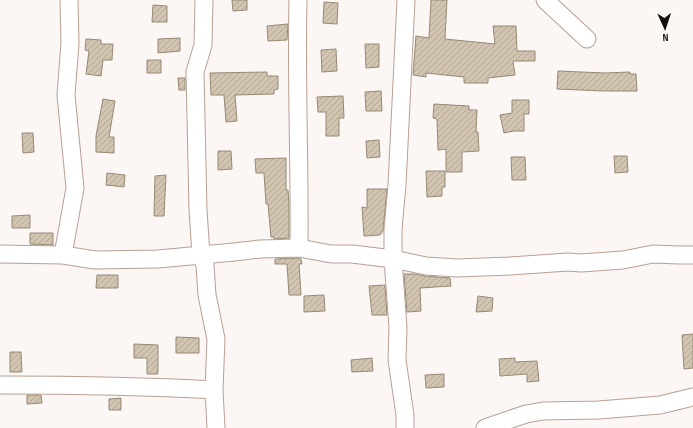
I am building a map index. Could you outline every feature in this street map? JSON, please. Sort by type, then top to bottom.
[{"type":"street","points":[[63,255],[75,188],[66,95],[70,44],[69,0]]},
{"type":"street","points":[[204,0],[203,45],[195,72],[198,210],[207,295],[216,339],[214,390],[216,428]]},
{"type":"street","points":[[298,0],[297,52],[300,184],[299,248]]},
{"type":"street","points":[[405,428],[405,415],[397,360],[398,328],[393,259],[393,229],[397,186],[406,0]]},
{"type":"street","points":[[545,0],[587,39]]},
{"type":"street","points":[[0,254],[63,255],[95,260],[158,259],[260,249],[299,248],[331,254],[352,254],[393,259],[426,266],[464,268],[623,260],[653,254],[679,256],[693,255]]},
{"type":"street","points":[[0,385],[142,386],[214,390]]},
{"type":"street","points":[[485,428],[526,414],[543,411],[599,410],[660,405],[693,397]]},
{"type":"building","points":[[232,0],[247,0],[247,10],[233,11]]},
{"type":"building","points":[[431,0],[447,0],[445,39],[495,44],[493,26],[516,26],[517,51],[535,51],[535,61],[513,61],[515,75],[488,78],[488,83],[464,83],[464,77],[426,73],[426,77],[413,75],[416,36],[429,38]]},
{"type":"building","points":[[324,2],[338,3],[337,24],[323,23]]},
{"type":"building","points":[[153,5],[167,6],[167,22],[152,22]]},
{"type":"building","points":[[288,24],[287,40],[268,41],[267,26]]},
{"type":"building","points":[[180,38],[180,51],[158,53],[158,39]]},
{"type":"building","points":[[86,39],[101,40],[101,44],[113,44],[112,60],[103,60],[101,76],[86,74],[89,51],[85,50]]},
{"type":"building","points":[[365,44],[379,44],[379,67],[366,68]]},
{"type":"building","points":[[336,49],[337,71],[322,72],[321,50]]},
{"type":"building","points":[[147,60],[161,60],[161,73],[147,73]]},
{"type":"building","points":[[558,71],[605,73],[630,72],[630,74],[636,74],[637,91],[557,89]]},
{"type":"building","points":[[267,72],[267,76],[278,76],[278,89],[274,90],[274,94],[235,95],[237,121],[226,122],[224,95],[211,95],[210,73]]},
{"type":"building","points":[[178,78],[185,78],[185,90],[179,90]]},
{"type":"building","points":[[381,91],[382,111],[366,111],[365,92]]},
{"type":"building","points":[[343,96],[344,118],[339,118],[339,136],[326,136],[326,112],[318,112],[317,97]]},
{"type":"building","points":[[103,99],[115,101],[109,137],[114,137],[114,153],[96,152],[96,136]]},
{"type":"building","points":[[512,100],[529,100],[529,114],[524,114],[524,131],[504,133],[500,115],[512,113]]},
{"type":"building","points":[[434,104],[469,106],[469,110],[477,110],[476,132],[478,132],[479,151],[462,152],[462,172],[446,172],[446,149],[438,150],[437,119],[433,118]]},
{"type":"building","points":[[22,133],[33,133],[34,152],[23,153]]},
{"type":"building","points":[[379,140],[380,157],[367,158],[366,141]]},
{"type":"building","points":[[218,151],[231,151],[232,169],[218,170]]},
{"type":"building","points":[[614,156],[627,156],[628,172],[615,173]]},
{"type":"building","points":[[511,157],[525,157],[526,180],[512,180]]},
{"type":"building","points":[[286,158],[286,190],[288,190],[289,205],[289,238],[274,239],[274,237],[271,237],[268,204],[266,204],[264,173],[256,173],[255,159]]},
{"type":"building","points":[[426,171],[445,171],[445,187],[442,187],[442,196],[427,197]]},
{"type":"building","points":[[107,173],[125,175],[124,187],[106,185]]},
{"type":"building","points":[[166,175],[164,216],[154,216],[155,176]]},
{"type":"building","points":[[367,189],[387,189],[383,231],[380,235],[364,236],[362,207],[367,208]]},
{"type":"building","points":[[30,215],[30,228],[12,228],[12,216]]},
{"type":"building","points":[[30,233],[53,233],[53,245],[30,244]]},
{"type":"building","points":[[275,259],[301,259],[302,264],[299,264],[301,295],[289,295],[287,264],[275,264]]},
{"type":"building","points":[[404,274],[450,278],[451,286],[420,288],[421,311],[407,312]]},
{"type":"building","points":[[97,275],[118,275],[118,288],[96,288]]},
{"type":"building","points":[[385,285],[387,315],[372,315],[369,286]]},
{"type":"building","points":[[324,295],[325,311],[304,312],[304,296]]},
{"type":"building","points":[[478,296],[493,298],[492,311],[476,312]]},
{"type":"building","points":[[693,334],[693,368],[684,369],[682,335]]},
{"type":"building","points":[[176,337],[199,338],[199,353],[176,353]]},
{"type":"building","points":[[134,344],[158,345],[158,374],[147,374],[147,358],[134,358]]},
{"type":"building","points":[[10,352],[21,352],[22,372],[10,372]]},
{"type":"building","points":[[372,358],[373,371],[352,372],[351,360]]},
{"type":"building","points":[[515,358],[515,362],[537,361],[539,381],[527,382],[527,374],[500,376],[499,359]]},
{"type":"building","points":[[444,374],[444,387],[426,388],[425,375]]},
{"type":"building","points":[[27,395],[41,395],[42,403],[27,404]]},
{"type":"building","points":[[121,398],[121,410],[109,410],[109,399]]}]
